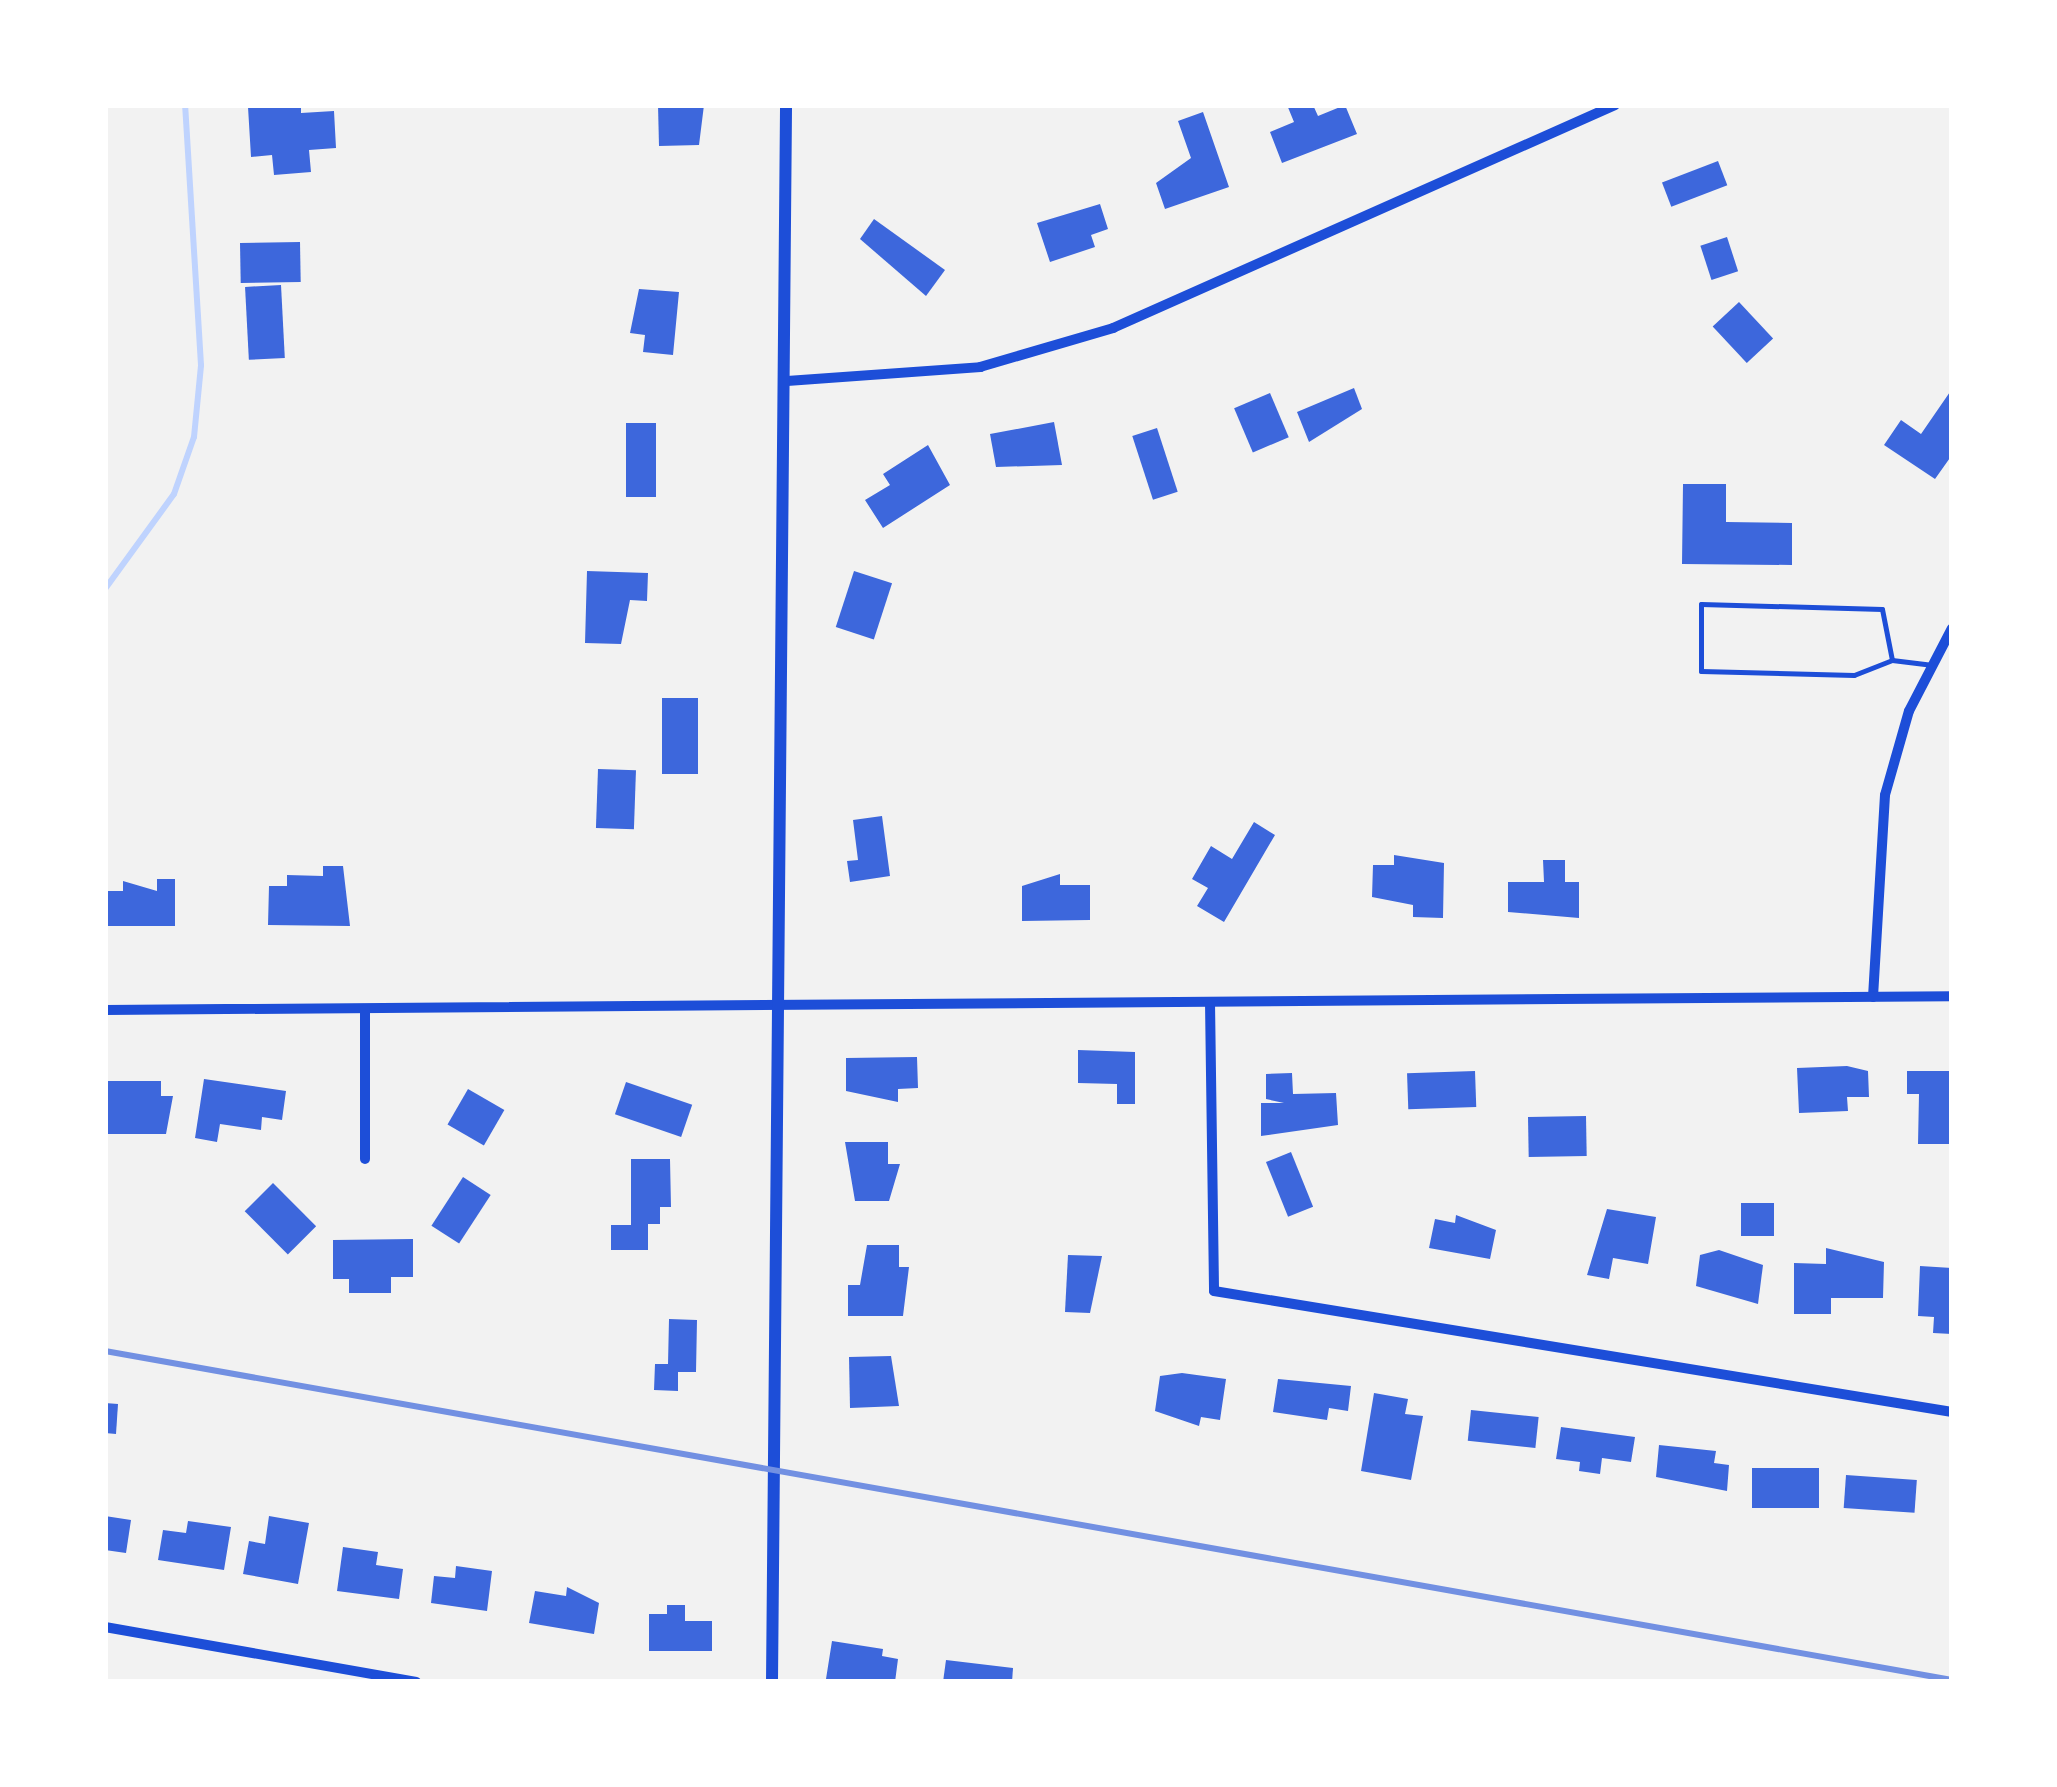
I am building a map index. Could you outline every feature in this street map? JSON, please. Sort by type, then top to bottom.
[{"type":"street","points":[[772,1682],[772,1002],[786,381],[786,105]]},
{"type":"street","points":[[786,381],[980,368],[1113,328],[1616,105]]},
{"type":"street","points":[[1872,997],[1885,794],[1931,665],[1952,628]]},
{"type":"street","points":[[105,1010],[1952,996]]},
{"type":"street","points":[[1210,1002],[1214,1291],[1952,1412]]},
{"type":"street","points":[[364,1159],[365,1010]]},
{"type":"street","points":[[105,1627],[416,1682]]},
{"type":"lane","points":[[1892,660],[1882,609],[1701,604],[1701,671],[1854,675],[1892,660],[1931,665]]},
{"type":"building","points":[[301,105],[301,113],[334,111],[336,148],[309,150],[311,172],[274,175],[272,155],[251,157],[248,107]]},
{"type":"building","points":[[658,105],[704,105],[699,145],[659,146]]},
{"type":"building","points":[[1287,105],[1313,105],[1318,116],[1345,105],[1357,134],[1282,163],[1270,132],[1294,122]]},
{"type":"building","points":[[1203,112],[1229,187],[1165,209],[1156,183],[1191,158],[1178,121]]},
{"type":"building","points":[[1718,161],[1727,185],[1671,207],[1662,183]]},
{"type":"building","points":[[1100,204],[1108,229],[1091,235],[1095,247],[1050,262],[1037,223]]},
{"type":"building","points":[[874,219],[945,270],[926,296],[860,239]]},
{"type":"building","points":[[1727,237],[1738,271],[1711,280],[1700,246]]},
{"type":"building","points":[[300,242],[301,282],[241,283],[240,243]]},
{"type":"building","points":[[281,285],[285,358],[249,360],[245,287]]},
{"type":"building","points":[[639,289],[679,292],[673,355],[643,352],[645,335],[630,333]]},
{"type":"building","points":[[1739,302],[1773,339],[1747,363],[1713,327]]},
{"type":"building","points":[[1354,388],[1362,409],[1309,442],[1297,412]]},
{"type":"building","points":[[1952,389],[1952,455],[1935,479],[1884,445],[1901,420],[1921,434]]},
{"type":"building","points":[[1270,393],[1289,437],[1253,452],[1234,408]]},
{"type":"building","points":[[1054,422],[1062,465],[996,467],[990,434]]},
{"type":"building","points":[[626,423],[656,423],[656,497],[626,497]]},
{"type":"building","points":[[1157,428],[1178,492],[1153,500],[1132,436]]},
{"type":"building","points":[[928,445],[950,485],[883,528],[865,500],[890,485],[883,474]]},
{"type":"building","points":[[1683,484],[1726,484],[1726,522],[1792,523],[1792,565],[1682,564]]},
{"type":"building","points":[[587,571],[648,573],[647,601],[630,600],[621,644],[585,643]]},
{"type":"building","points":[[854,571],[892,583],[874,639],[836,627]]},
{"type":"building","points":[[662,698],[698,698],[698,774],[662,774]]},
{"type":"building","points":[[598,769],[636,770],[634,829],[596,828]]},
{"type":"building","points":[[882,816],[890,876],[850,882],[847,861],[858,860],[853,820]]},
{"type":"building","points":[[1254,822],[1275,835],[1224,922],[1197,906],[1208,888],[1192,879],[1211,846],[1232,859]]},
{"type":"building","points":[[1394,855],[1444,863],[1443,918],[1413,917],[1413,905],[1372,897],[1373,865],[1394,865]]},
{"type":"building","points":[[1543,860],[1565,860],[1565,882],[1579,882],[1579,918],[1508,912],[1508,882],[1544,882]]},
{"type":"building","points":[[323,866],[343,866],[350,926],[268,925],[269,886],[287,886],[287,875],[323,876]]},
{"type":"building","points":[[1060,874],[1060,885],[1090,885],[1090,920],[1022,921],[1022,886]]},
{"type":"building","points":[[157,879],[175,879],[175,926],[107,926],[107,891],[123,891],[123,881],[157,891]]},
{"type":"building","points":[[1078,1050],[1135,1052],[1135,1104],[1117,1104],[1117,1084],[1078,1083]]},
{"type":"building","points":[[917,1057],[918,1088],[898,1089],[898,1102],[846,1091],[846,1058]]},
{"type":"building","points":[[1847,1066],[1868,1071],[1869,1097],[1847,1097],[1848,1111],[1799,1113],[1797,1068]]},
{"type":"building","points":[[1475,1071],[1476,1107],[1408,1109],[1407,1073]]},
{"type":"building","points":[[1907,1071],[1951,1071],[1952,1144],[1918,1144],[1919,1094],[1907,1094]]},
{"type":"building","points":[[1292,1073],[1293,1094],[1336,1093],[1338,1125],[1261,1136],[1261,1103],[1284,1103],[1266,1099],[1266,1074]]},
{"type":"building","points":[[204,1079],[286,1091],[282,1120],[262,1117],[261,1130],[220,1124],[217,1142],[195,1138]]},
{"type":"building","points":[[105,1081],[161,1081],[161,1096],[173,1096],[166,1134],[105,1134]]},
{"type":"building","points":[[626,1082],[692,1105],[681,1137],[615,1114]]},
{"type":"building","points":[[468,1089],[504,1110],[484,1146],[448,1125]]},
{"type":"building","points":[[1586,1116],[1587,1156],[1529,1157],[1528,1117]]},
{"type":"building","points":[[845,1142],[888,1142],[888,1164],[900,1164],[889,1201],[855,1201]]},
{"type":"building","points":[[1291,1152],[1313,1207],[1288,1217],[1266,1162]]},
{"type":"building","points":[[631,1159],[670,1159],[671,1207],[660,1207],[660,1224],[648,1224],[648,1250],[611,1250],[611,1225],[631,1225]]},
{"type":"building","points":[[463,1177],[491,1195],[459,1244],[431,1226]]},
{"type":"building","points":[[273,1183],[316,1226],[288,1254],[245,1211]]},
{"type":"building","points":[[1741,1203],[1774,1203],[1774,1236],[1741,1236]]},
{"type":"building","points":[[1607,1209],[1656,1217],[1648,1264],[1613,1258],[1609,1279],[1587,1275]]},
{"type":"building","points":[[1456,1215],[1496,1230],[1490,1259],[1429,1248],[1435,1219],[1455,1223]]},
{"type":"building","points":[[413,1239],[413,1277],[391,1277],[391,1293],[349,1293],[349,1279],[333,1279],[333,1240]]},
{"type":"building","points":[[867,1245],[899,1245],[899,1267],[909,1267],[903,1316],[848,1316],[848,1285],[860,1285]]},
{"type":"building","points":[[1826,1248],[1884,1262],[1883,1298],[1831,1298],[1831,1314],[1794,1314],[1794,1263],[1826,1264]]},
{"type":"building","points":[[1719,1250],[1763,1265],[1758,1304],[1696,1286],[1700,1255]]},
{"type":"building","points":[[1068,1255],[1102,1256],[1090,1313],[1065,1312]]},
{"type":"building","points":[[1920,1266],[1952,1268],[1952,1334],[1933,1333],[1934,1317],[1918,1316]]},
{"type":"building","points":[[669,1319],[697,1320],[696,1372],[678,1372],[678,1391],[654,1390],[655,1364],[668,1364]]},
{"type":"building","points":[[891,1356],[899,1406],[850,1408],[849,1357]]},
{"type":"building","points":[[1182,1373],[1226,1379],[1220,1420],[1201,1417],[1199,1426],[1155,1411],[1160,1376]]},
{"type":"building","points":[[1278,1379],[1351,1386],[1348,1411],[1329,1408],[1327,1420],[1273,1412]]},
{"type":"building","points":[[1374,1393],[1408,1399],[1405,1414],[1423,1416],[1411,1480],[1361,1471]]},
{"type":"building","points":[[105,1403],[118,1404],[116,1434],[105,1433]]},
{"type":"building","points":[[1471,1410],[1539,1417],[1535,1448],[1468,1441]]},
{"type":"building","points":[[1561,1427],[1635,1437],[1631,1462],[1602,1458],[1600,1474],[1579,1471],[1580,1462],[1556,1459]]},
{"type":"building","points":[[1659,1445],[1716,1451],[1714,1463],[1729,1465],[1727,1491],[1656,1477]]},
{"type":"building","points":[[1752,1468],[1819,1468],[1819,1508],[1752,1508]]},
{"type":"building","points":[[1846,1475],[1917,1480],[1915,1513],[1844,1508]]},
{"type":"building","points":[[105,1516],[131,1520],[126,1553],[105,1550]]},
{"type":"building","points":[[269,1516],[309,1523],[298,1584],[243,1574],[249,1541],[265,1544]]},
{"type":"building","points":[[188,1521],[231,1527],[224,1570],[158,1560],[163,1530],[186,1533]]},
{"type":"building","points":[[343,1547],[378,1552],[376,1565],[403,1569],[399,1599],[337,1591]]},
{"type":"building","points":[[456,1566],[492,1571],[487,1611],[431,1603],[434,1576],[455,1578]]},
{"type":"building","points":[[567,1587],[599,1603],[594,1634],[529,1623],[535,1591],[566,1596]]},
{"type":"building","points":[[667,1605],[685,1605],[685,1621],[712,1621],[712,1651],[649,1651],[649,1614],[667,1614]]},
{"type":"building","points":[[832,1641],[883,1649],[882,1656],[898,1659],[895,1682],[826,1679]]},
{"type":"building","points":[[946,1660],[1013,1668],[1012,1682],[943,1682]]},
{"type":"waterway","points":[[105,589],[174,494],[194,437],[201,365],[185,105]]},
{"type":"railway","points":[[105,1351],[1952,1680]]}]
